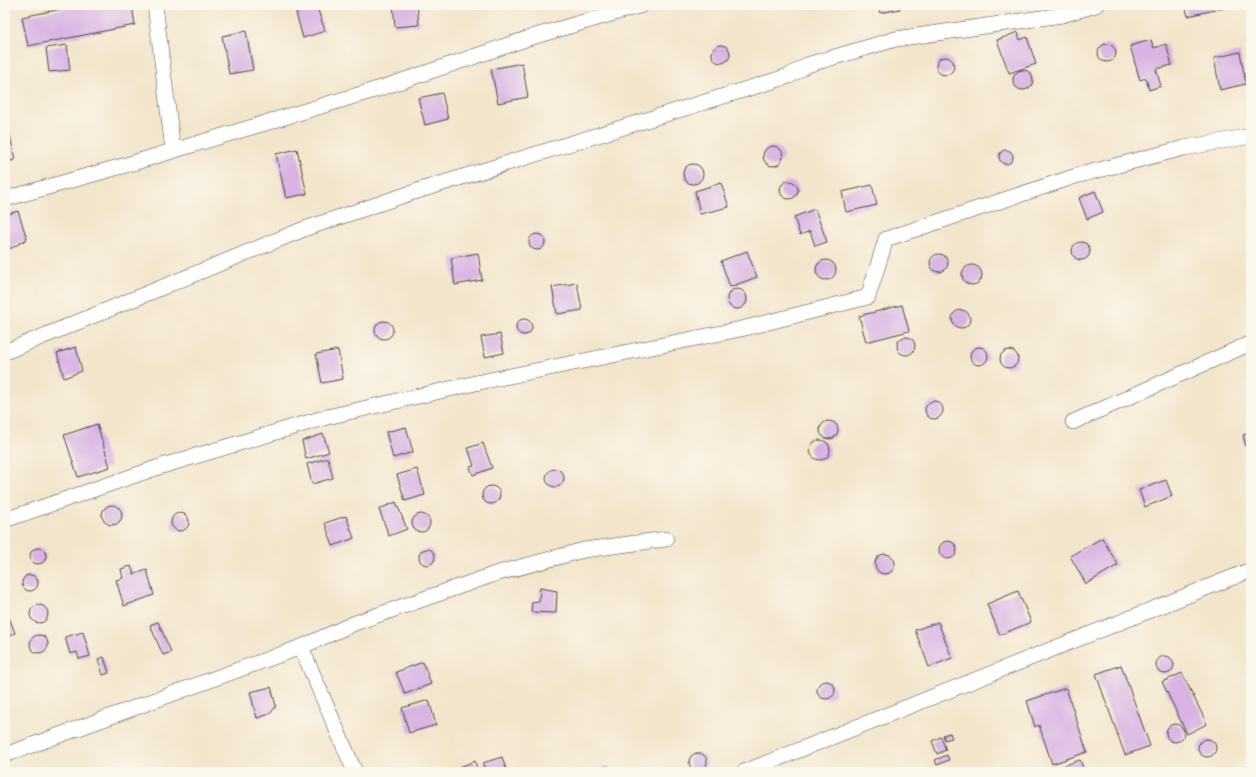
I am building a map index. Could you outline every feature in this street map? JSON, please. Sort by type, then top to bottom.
[{"type":"street","points":[[155,5],[173,150]]},
{"type":"street","points":[[5,199],[381,88],[532,37],[642,5]]},
{"type":"street","points":[[5,352],[304,229],[414,192],[789,76],[807,64],[896,39],[1062,15],[1096,5]]},
{"type":"street","points":[[5,520],[162,466],[326,418],[480,382],[741,329],[868,297],[886,239],[1076,176],[1184,148],[1251,136]]},
{"type":"street","points":[[1073,422],[1251,344]]},
{"type":"street","points":[[5,755],[301,647],[355,622],[495,574],[584,550],[666,539]]},
{"type":"street","points":[[744,772],[1251,570]]},
{"type":"street","points":[[301,647],[355,772]]},
{"type":"building","points":[[81,5],[132,5],[135,25],[28,46],[22,17]]},
{"type":"building","points":[[393,5],[417,5],[419,25],[395,27]]},
{"type":"building","points":[[878,5],[899,5],[900,9],[880,13]]},
{"type":"building","points":[[1185,5],[1228,5],[1228,7],[1188,16]]},
{"type":"building","points":[[317,7],[325,31],[303,38],[296,13]]},
{"type":"building","points":[[246,31],[253,70],[229,74],[222,36]]},
{"type":"building","points":[[1018,32],[1020,40],[1027,37],[1036,64],[1009,73],[997,40]]},
{"type":"building","points":[[1151,40],[1154,48],[1166,44],[1172,65],[1156,69],[1161,86],[1149,90],[1146,78],[1140,80],[1130,46]]},
{"type":"building","points":[[1103,44],[1111,44],[1116,49],[1114,60],[1111,62],[1103,62],[1098,57],[1098,49]]},
{"type":"building","points":[[67,45],[70,70],[49,72],[46,48]]},
{"type":"building","points":[[717,45],[725,45],[730,50],[728,61],[725,63],[717,63],[712,58],[712,50]]},
{"type":"building","points":[[1240,52],[1246,84],[1220,90],[1214,58]]},
{"type":"building","points":[[945,57],[951,60],[954,66],[951,72],[945,75],[939,72],[936,66],[939,60]]},
{"type":"building","points":[[522,63],[528,97],[498,103],[491,69]]},
{"type":"building","points":[[1023,70],[1030,73],[1033,80],[1030,87],[1023,90],[1016,87],[1013,80],[1016,73]]},
{"type":"building","points":[[442,93],[448,119],[425,125],[418,98]]},
{"type":"building","points":[[8,125],[15,160],[5,162],[5,126]]},
{"type":"building","points":[[773,146],[780,149],[783,156],[780,163],[773,166],[766,163],[763,156],[766,149]]},
{"type":"building","points":[[297,149],[307,194],[286,198],[276,154]]},
{"type":"building","points":[[1006,150],[1011,152],[1013,157],[1011,162],[1006,164],[1001,162],[999,157],[1001,152]]},
{"type":"building","points":[[693,164],[700,167],[703,174],[700,181],[693,184],[686,181],[683,174],[686,167]]},
{"type":"building","points":[[789,181],[795,184],[798,190],[795,196],[789,199],[783,196],[780,190],[783,184]]},
{"type":"building","points":[[721,183],[729,207],[700,214],[695,191]]},
{"type":"building","points":[[872,185],[877,205],[846,212],[842,192]]},
{"type":"building","points":[[1095,191],[1103,212],[1087,219],[1079,198]]},
{"type":"building","points":[[815,209],[827,242],[815,246],[810,231],[800,235],[794,217]]},
{"type":"building","points":[[18,211],[27,239],[10,249],[5,231],[5,215]]},
{"type":"building","points":[[537,234],[543,236],[545,242],[543,248],[537,250],[531,248],[529,242],[531,236]]},
{"type":"building","points":[[1077,242],[1085,242],[1090,247],[1088,258],[1085,260],[1077,260],[1072,255],[1072,247]]},
{"type":"building","points":[[747,251],[757,277],[730,287],[721,261]]},
{"type":"building","points":[[478,253],[482,280],[455,285],[451,258]]},
{"type":"building","points":[[935,254],[943,254],[948,259],[946,270],[943,272],[935,272],[930,267],[930,259]]},
{"type":"building","points":[[826,260],[833,263],[836,270],[833,277],[826,280],[819,277],[816,270],[819,263]]},
{"type":"building","points":[[972,265],[979,268],[982,275],[979,282],[972,285],[965,282],[962,275],[965,268]]},
{"type":"building","points":[[577,283],[582,310],[557,314],[552,287]]},
{"type":"building","points":[[737,289],[744,292],[747,299],[744,306],[737,309],[730,306],[727,299],[730,292]]},
{"type":"building","points":[[902,305],[909,331],[866,342],[859,316]]},
{"type":"building","points":[[957,310],[965,310],[970,315],[968,326],[965,328],[957,328],[952,323],[952,315]]},
{"type":"building","points":[[521,319],[527,319],[532,324],[530,333],[527,335],[521,335],[516,330],[516,324]]},
{"type":"building","points":[[384,321],[390,324],[393,330],[390,336],[384,339],[378,336],[375,330],[378,324]]},
{"type":"building","points":[[500,334],[504,353],[485,357],[481,337]]},
{"type":"building","points":[[902,337],[910,337],[915,342],[913,353],[910,355],[902,355],[897,350],[897,342]]},
{"type":"building","points":[[76,347],[82,371],[64,378],[57,353]]},
{"type":"building","points":[[975,347],[983,347],[988,352],[986,363],[983,365],[975,365],[970,360],[970,352]]},
{"type":"building","points":[[338,350],[343,379],[322,383],[316,354]]},
{"type":"building","points":[[1005,350],[1013,350],[1018,355],[1016,366],[1013,368],[1005,368],[1000,363],[1000,355]]},
{"type":"building","points":[[930,401],[938,401],[943,406],[941,417],[938,419],[930,419],[925,414],[925,406]]},
{"type":"building","points":[[825,421],[833,421],[838,426],[836,437],[833,439],[825,439],[820,434],[820,426]]},
{"type":"building","points":[[97,424],[110,467],[78,477],[64,435]]},
{"type":"building","points":[[406,427],[413,452],[393,458],[386,432]]},
{"type":"building","points":[[1251,433],[1251,446],[1246,447],[1243,435]]},
{"type":"building","points":[[323,434],[329,452],[306,459],[302,441]]},
{"type":"building","points":[[820,440],[827,443],[830,450],[827,457],[820,460],[813,457],[810,450],[813,443]]},
{"type":"building","points":[[483,443],[492,468],[473,475],[470,467],[474,466],[468,448]]},
{"type":"building","points":[[328,458],[333,478],[312,484],[307,464]]},
{"type":"building","points":[[417,469],[425,495],[405,501],[397,475]]},
{"type":"building","points":[[551,469],[559,469],[564,474],[562,485],[559,487],[551,487],[546,482],[546,474]]},
{"type":"building","points":[[1166,480],[1172,496],[1145,507],[1139,490]]},
{"type":"building","points":[[487,486],[495,486],[500,491],[498,502],[495,504],[487,504],[482,499],[482,491]]},
{"type":"building","points":[[396,502],[407,529],[389,536],[379,509]]},
{"type":"building","points":[[112,505],[119,508],[122,515],[119,522],[112,525],[105,522],[102,515],[105,508]]},
{"type":"building","points":[[176,513],[184,513],[189,518],[187,529],[184,531],[176,531],[171,526],[171,518]]},
{"type":"building","points":[[421,514],[427,517],[430,523],[427,529],[421,532],[415,529],[412,523],[415,517]]},
{"type":"building","points":[[346,516],[354,538],[333,546],[325,523]]},
{"type":"building","points":[[1102,538],[1118,565],[1086,584],[1070,556]]},
{"type":"building","points":[[944,541],[952,541],[957,546],[955,557],[952,559],[944,559],[939,554],[939,546]]},
{"type":"building","points":[[38,548],[44,550],[46,556],[44,562],[38,564],[32,562],[30,556],[32,550]]},
{"type":"building","points":[[424,549],[430,549],[435,554],[433,563],[430,565],[424,565],[419,560],[419,554]]},
{"type":"building","points":[[885,554],[892,557],[895,564],[892,571],[885,574],[878,571],[875,564],[878,557]]},
{"type":"building","points":[[131,566],[134,574],[147,570],[154,595],[124,606],[116,580],[123,578],[121,569]]},
{"type":"building","points":[[30,575],[36,577],[38,583],[36,589],[30,591],[24,589],[22,583],[24,577]]},
{"type":"building","points":[[540,588],[557,591],[556,613],[531,612],[532,602],[539,601]]},
{"type":"building","points":[[1018,591],[1031,622],[1000,635],[987,604]]},
{"type":"building","points":[[39,605],[45,608],[48,614],[45,620],[39,623],[33,620],[30,614],[33,608]]},
{"type":"building","points":[[10,620],[15,633],[6,637],[5,622]]},
{"type":"building","points":[[158,622],[171,652],[163,655],[150,625]]},
{"type":"building","points":[[938,622],[952,658],[929,667],[915,630]]},
{"type":"building","points":[[83,632],[90,656],[79,659],[77,652],[70,654],[65,637]]},
{"type":"building","points":[[39,635],[45,638],[48,644],[45,650],[39,653],[33,650],[30,644],[33,638]]},
{"type":"building","points":[[1161,656],[1169,656],[1174,661],[1172,672],[1169,674],[1161,674],[1156,669],[1156,661]]},
{"type":"building","points":[[104,657],[109,673],[103,675],[98,659]]},
{"type":"building","points":[[423,662],[431,684],[405,694],[396,672]]},
{"type":"building","points":[[1121,665],[1150,746],[1125,755],[1096,674]]},
{"type":"building","points":[[1182,673],[1207,724],[1187,734],[1162,682]]},
{"type":"building","points":[[822,681],[830,681],[835,686],[833,697],[830,699],[822,699],[817,694],[817,686]]},
{"type":"building","points":[[271,687],[276,706],[270,714],[257,718],[250,692]]},
{"type":"building","points":[[1066,688],[1087,752],[1052,764],[1039,725],[1035,727],[1027,701]]},
{"type":"building","points":[[429,700],[436,725],[409,733],[402,708]]},
{"type":"building","points":[[1171,724],[1179,724],[1184,729],[1182,740],[1179,742],[1171,742],[1166,737],[1166,729]]},
{"type":"building","points":[[950,733],[952,738],[945,740],[943,735]]},
{"type":"building","points":[[941,737],[946,750],[937,754],[932,741]]},
{"type":"building","points":[[1203,739],[1211,739],[1216,744],[1214,755],[1211,757],[1203,757],[1198,752],[1198,744]]},
{"type":"building","points":[[694,753],[702,753],[707,758],[705,769],[702,771],[694,771],[689,766],[689,758]]},
{"type":"building","points":[[947,755],[949,760],[937,765],[935,760]]},
{"type":"building","points":[[502,757],[507,772],[485,772],[483,763]]},
{"type":"building","points":[[1080,760],[1084,770],[1077,772],[1062,772],[1060,767]]},
{"type":"building","points":[[475,761],[478,772],[453,772],[452,770]]},
{"type":"building","points":[[608,766],[609,772],[588,772]]}]
